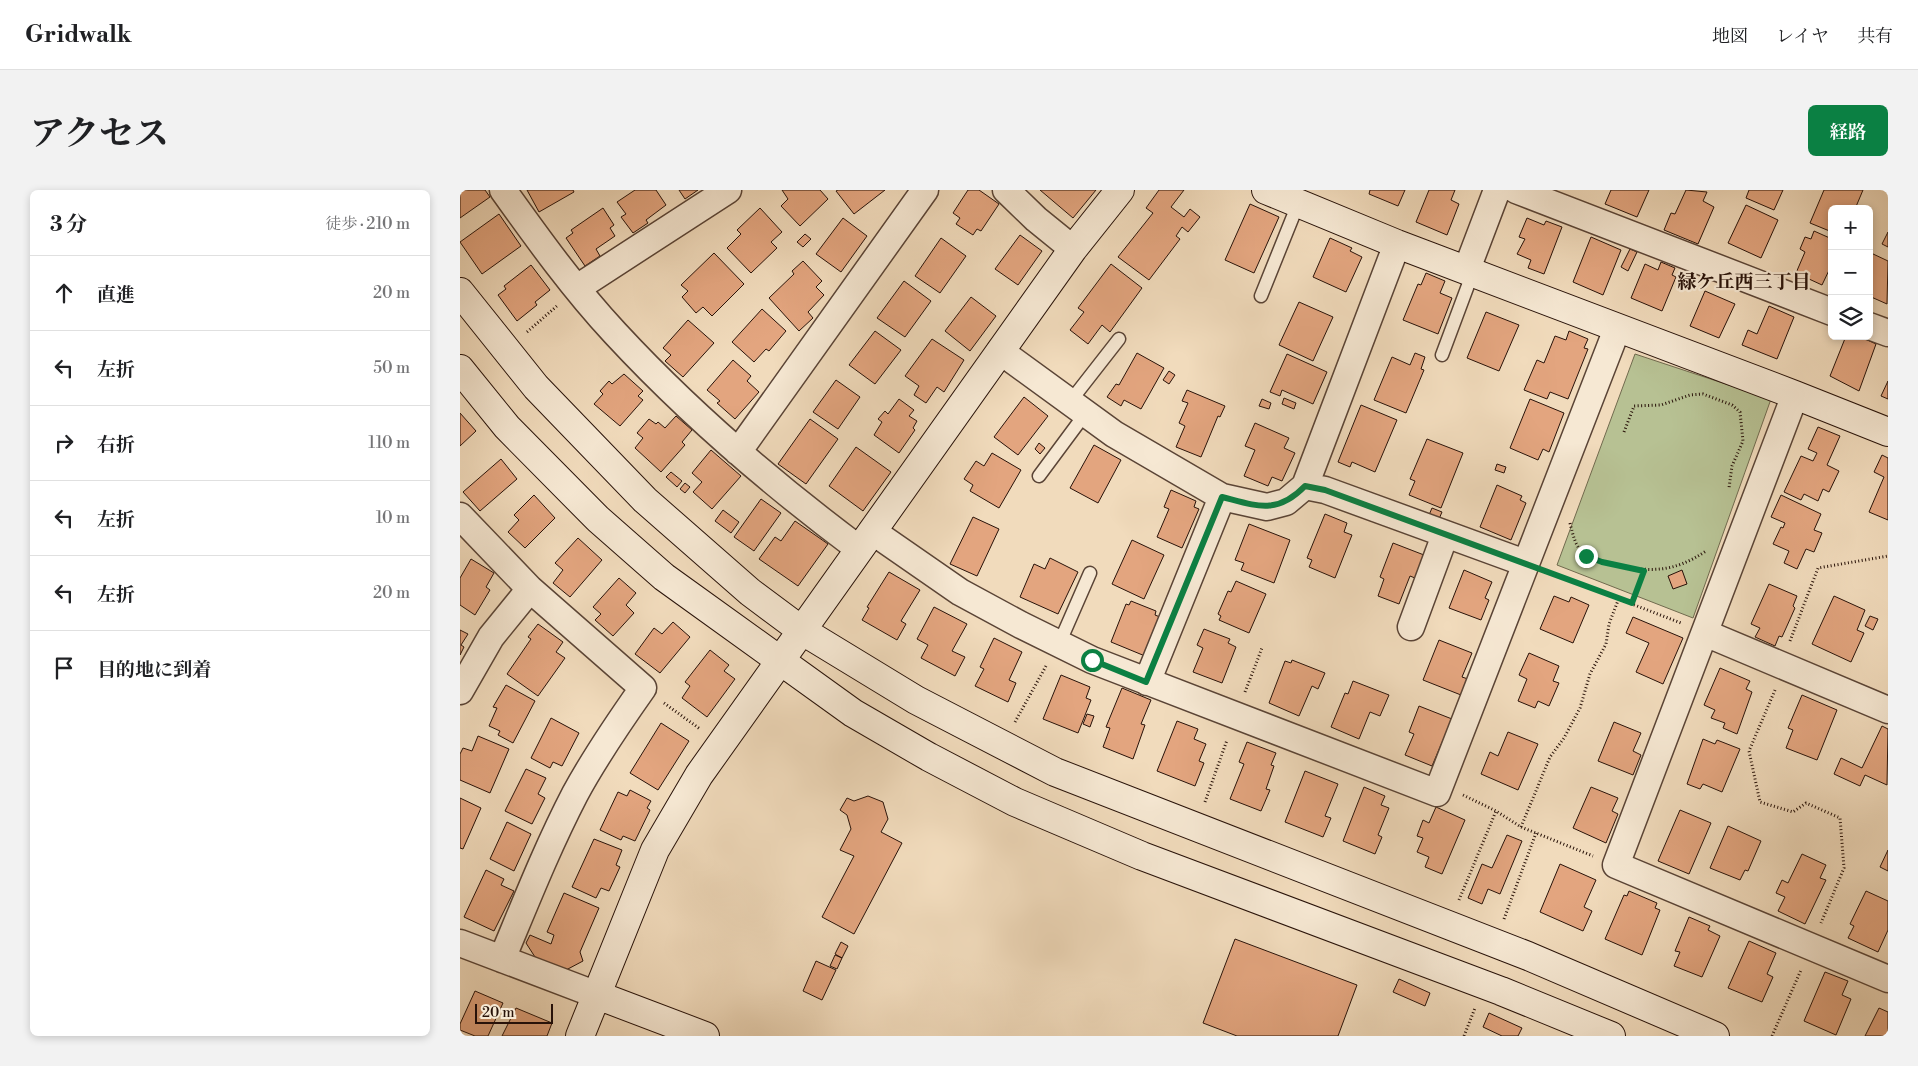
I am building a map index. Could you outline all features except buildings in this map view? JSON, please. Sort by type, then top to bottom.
[{"type":"street","points":[[503,190],[577,288],[615,333],[738,452],[796,502],[1059,644],[1146,682],[1437,793],[1617,329]]},
{"type":"street","points":[[577,288],[728,190]]},
{"type":"street","points":[[738,452],[925,190]]},
{"type":"street","points":[[1006,190],[1036,219],[1073,249]]},
{"type":"street","points":[[580,1036],[623,925],[655,850],[699,775],[1073,249],[1120,190]]},
{"type":"street","points":[[1266,190],[1397,244],[1888,432]]},
{"type":"street","points":[[1470,271],[1497,190]]},
{"type":"street","points":[[1516,190],[1828,310]]},
{"type":"street","points":[[1000,352],[1114,434],[1222,497],[1267,507],[1286,502],[1305,486],[1397,244]]},
{"type":"street","points":[[460,292],[536,387],[645,500],[750,592],[801,630],[916,700],[1055,772],[1528,956],[1714,1036]]},
{"type":"street","points":[[1873,327],[1888,333]]},
{"type":"street","points":[[460,369],[507,427],[598,519],[664,577],[779,661],[870,722],[929,757],[1015,802],[1142,856],[1501,991],[1611,1036]]},
{"type":"street","points":[[1795,395],[1616,865],[1888,978]]},
{"type":"street","points":[[1305,486],[1325,490],[1525,563]]},
{"type":"street","points":[[1146,682],[1222,497]]},
{"type":"street","points":[[460,516],[530,589],[644,688],[609,737],[576,794],[544,859],[502,959]]},
{"type":"street","points":[[1411,627],[1445,535]]},
{"type":"street","points":[[460,691],[491,638],[530,589]]},
{"type":"street","points":[[1705,633],[1888,710]]},
{"type":"street","points":[[460,943],[705,1036]]},
{"type":"lane","points":[[1261,296],[1298,204]]},
{"type":"lane","points":[[1442,355],[1470,271]]},
{"type":"lane","points":[[1039,476],[1119,339]]},
{"type":"lane","points":[[1059,644],[1090,573]]},
{"type":"path","points":[[526,332],[577,288]]},
{"type":"path","points":[[1624,432],[1634,406],[1661,405],[1690,395],[1703,394],[1732,405],[1740,412],[1743,441],[1732,466],[1729,490]]},
{"type":"path","points":[[1569,520],[1576,545],[1586,556],[1602,562],[1644,571],[1682,564],[1712,548]]},
{"type":"path","points":[[1772,1036],[1844,868],[1840,818],[1806,803],[1793,812],[1760,802],[1749,751],[1784,666],[1785,654],[1818,568],[1888,556]]},
{"type":"path","points":[[1525,563],[1632,603],[1705,633]]},
{"type":"path","points":[[1632,603],[1644,571]]},
{"type":"path","points":[[1521,827],[1550,757],[1564,738],[1580,708],[1590,674],[1606,644],[1609,624],[1619,598]]},
{"type":"path","points":[[1014,722],[1059,644]]},
{"type":"path","points":[[644,688],[706,734]]},
{"type":"path","points":[[1437,793],[1460,794],[1496,811],[1521,827],[1616,865]]},
{"type":"path","points":[[1456,908],[1496,811]]},
{"type":"path","points":[[1501,926],[1536,833]]},
{"type":"path","points":[[1464,1036],[1478,1001]]},
{"type":"green space","points":[[1635,354],[1771,399],[1693,618],[1557,565]]},
{"type":"district","name":"緑ケ丘西三丁目","points":[[1744,281]]},
{"type":"route","points":[[1092,660],[1146,682],[1222,497],[1267,507],[1286,502],[1305,486],[1325,490],[1632,603],[1644,571],[1602,562],[1586,556]]}]
